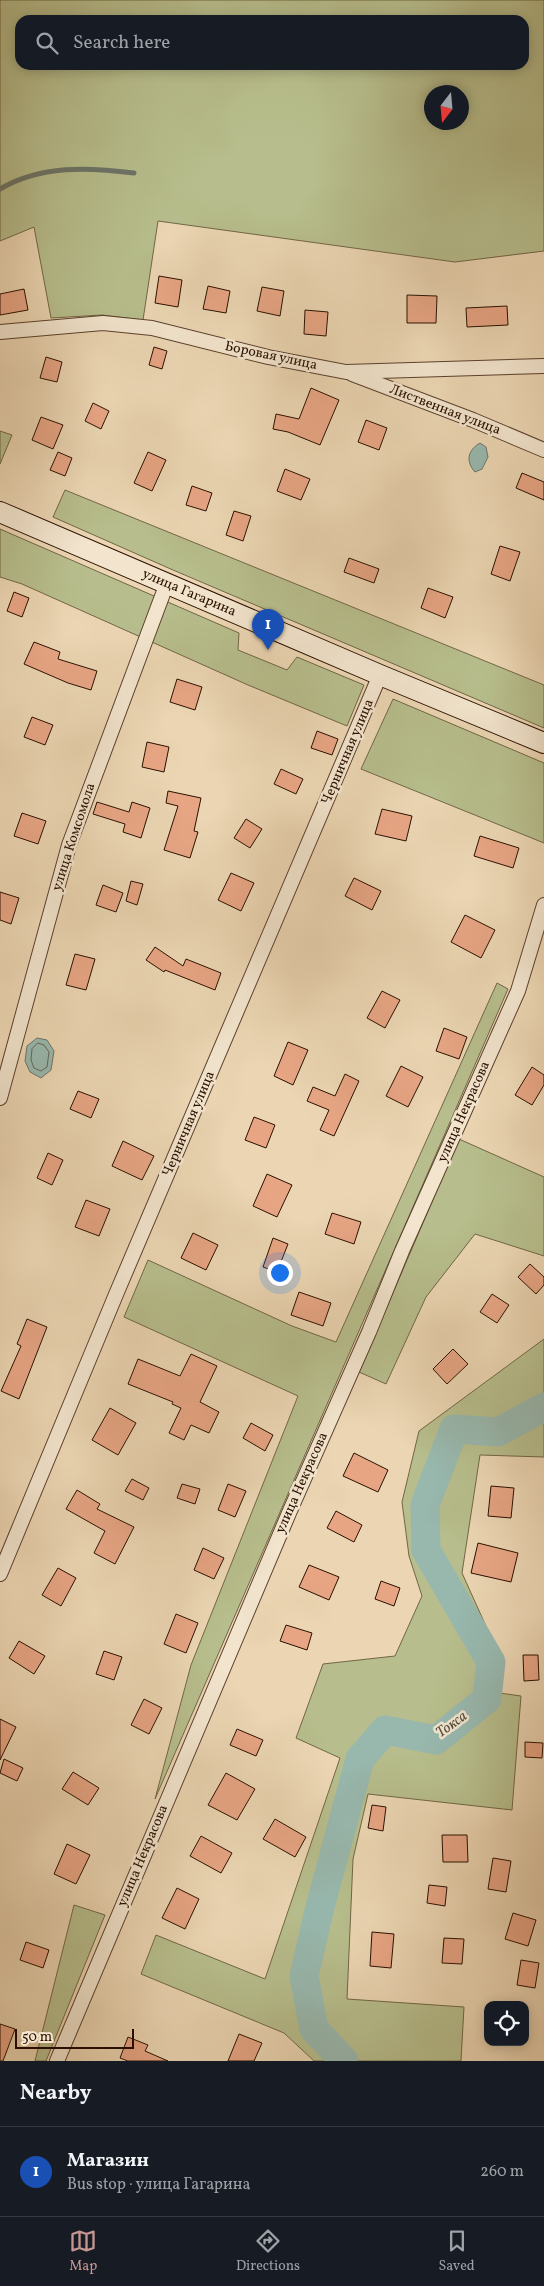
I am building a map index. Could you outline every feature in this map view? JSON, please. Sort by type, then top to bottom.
[{"type":"main road","name":"улица Гагарина","points":[[0,512],[380,675],[544,743]]},
{"type":"street","name":"Боровая улица","points":[[0,332],[103,323],[152,328],[268,357],[346,372],[544,366]]},
{"type":"street","name":"Лиственная улица","points":[[346,372],[473,420],[544,450]]},
{"type":"street","name":"улица Комсомола","points":[[0,1098],[69,845],[166,583]]},
{"type":"street","name":"Черничная улица","points":[[0,1574],[117,1292],[380,675]]},
{"type":"street","name":"улица Некрасова","points":[[57,2061],[289,1513],[369,1332],[402,1251],[518,991],[544,905]]},
{"type":"green space","points":[[0,0],[544,0],[544,251],[455,262],[158,221],[143,320],[102,315],[51,318],[34,227],[0,241]]},
{"type":"green space","points":[[0,431],[12,435],[0,464]]},
{"type":"green space","points":[[65,490],[544,685],[544,728],[53,517]]},
{"type":"green space","points":[[0,529],[239,633],[238,650],[287,670],[297,657],[364,685],[347,726],[248,685],[22,584],[0,577]]},
{"type":"green space","points":[[393,699],[544,763],[544,843],[361,769]]},
{"type":"green space","points":[[497,983],[508,989],[155,1799],[191,1665],[298,1396],[124,1317],[148,1260],[292,1326],[336,1342]]},
{"type":"green space","points":[[459,1139],[544,1177],[544,1256],[475,1234],[426,1297],[386,1384],[359,1372]]},
{"type":"green space","points":[[544,1339],[544,1457],[480,1455],[462,1573],[499,1655],[499,1693],[521,1696],[512,1810],[368,1794],[353,1859],[347,1999],[464,2007],[461,2061],[314,2061],[284,2033],[141,1974],[156,1935],[265,1979],[340,1758],[296,1738],[323,1664],[395,1656],[422,1596],[409,1556],[402,1502],[419,1431]]},
{"type":"green space","points":[[74,1905],[105,1915],[46,2061],[35,2061]]},
{"type":"water","points":[[480,443],[486,447],[488,457],[482,469],[475,472],[470,464],[469,456]]},
{"type":"water","points":[[37,1038],[47,1040],[54,1051],[51,1070],[41,1078],[30,1072],[25,1061],[27,1046]]},
{"type":"building","points":[[159,276],[182,280],[178,307],[155,303]]},
{"type":"building","points":[[208,286],[230,291],[226,313],[203,309]]},
{"type":"building","points":[[262,287],[284,291],[280,316],[257,311]]},
{"type":"building","points":[[24,289],[28,310],[0,315],[0,294]]},
{"type":"building","points":[[407,295],[437,296],[436,323],[407,323]]},
{"type":"building","points":[[507,306],[508,325],[467,327],[466,308]]},
{"type":"building","points":[[305,310],[328,312],[326,336],[304,334]]},
{"type":"building","points":[[154,347],[167,351],[162,369],[149,365]]},
{"type":"building","points":[[46,357],[62,362],[57,382],[40,378]]},
{"type":"building","points":[[311,388],[339,400],[320,445],[288,432],[273,429],[276,414],[299,419]]},
{"type":"building","points":[[93,403],[109,411],[101,429],[85,421]]},
{"type":"building","points":[[41,417],[63,425],[53,449],[32,440]]},
{"type":"building","points":[[366,420],[387,428],[379,450],[358,442]]},
{"type":"building","points":[[58,452],[72,458],[65,476],[50,470]]},
{"type":"building","points":[[148,452],[166,460],[152,491],[134,483]]},
{"type":"building","points":[[285,469],[310,479],[301,500],[277,491]]},
{"type":"building","points":[[522,473],[544,482],[544,500],[516,488]]},
{"type":"building","points":[[192,486],[212,493],[206,511],[186,505]]},
{"type":"building","points":[[234,511],[251,516],[243,541],[226,535]]},
{"type":"building","points":[[500,546],[520,552],[510,581],[491,574]]},
{"type":"building","points":[[349,558],[379,569],[374,583],[344,572]]},
{"type":"building","points":[[428,588],[453,597],[445,618],[421,608]]},
{"type":"building","points":[[14,592],[29,598],[22,617],[7,611]]},
{"type":"building","points":[[34,642],[60,652],[58,659],[97,671],[91,690],[68,683],[24,664]]},
{"type":"building","points":[[177,679],[202,687],[195,710],[170,702]]},
{"type":"building","points":[[32,717],[53,725],[45,745],[24,737]]},
{"type":"building","points":[[317,731],[338,739],[332,755],[311,748]]},
{"type":"building","points":[[147,742],[169,747],[164,772],[142,767]]},
{"type":"building","points":[[281,769],[303,779],[296,794],[274,784]]},
{"type":"building","points":[[168,791],[201,798],[194,831],[198,832],[190,858],[164,850],[178,806],[166,803]]},
{"type":"building","points":[[97,802],[129,812],[132,802],[150,808],[141,838],[123,832],[125,824],[93,814]]},
{"type":"building","points":[[382,809],[412,816],[406,841],[375,834]]},
{"type":"building","points":[[22,813],[46,821],[38,844],[14,836]]},
{"type":"building","points":[[246,819],[262,829],[250,848],[234,838]]},
{"type":"building","points":[[480,836],[519,848],[513,868],[474,856]]},
{"type":"building","points":[[231,873],[254,883],[241,911],[218,900]]},
{"type":"building","points":[[354,878],[381,891],[372,910],[345,896]]},
{"type":"building","points":[[131,881],[143,884],[137,905],[126,901]]},
{"type":"building","points":[[103,885],[123,893],[116,912],[96,905]]},
{"type":"building","points":[[0,892],[19,898],[11,924],[0,920]]},
{"type":"building","points":[[465,915],[495,930],[481,958],[451,942]]},
{"type":"building","points":[[155,947],[183,966],[186,959],[221,973],[215,990],[165,970],[164,972],[146,960]]},
{"type":"building","points":[[75,954],[95,959],[86,990],[66,985]]},
{"type":"building","points":[[382,991],[400,1000],[385,1028],[367,1018]]},
{"type":"building","points":[[444,1028],[467,1037],[459,1059],[436,1051]]},
{"type":"building","points":[[288,1042],[308,1050],[293,1085],[274,1076]]},
{"type":"building","points":[[401,1066],[423,1077],[408,1107],[386,1096]]},
{"type":"building","points":[[532,1067],[544,1075],[544,1085],[532,1105],[515,1095]]},
{"type":"building","points":[[345,1074],[359,1081],[334,1136],[320,1130],[329,1110],[307,1101],[313,1087],[335,1096]]},
{"type":"building","points":[[78,1091],[99,1099],[91,1118],[70,1109]]},
{"type":"building","points":[[254,1117],[275,1125],[266,1148],[245,1140]]},
{"type":"building","points":[[123,1141],[154,1156],[142,1180],[112,1166]]},
{"type":"building","points":[[48,1153],[63,1160],[52,1185],[37,1178]]},
{"type":"building","points":[[267,1174],[292,1185],[277,1217],[253,1206]]},
{"type":"building","points":[[86,1200],[110,1209],[99,1236],[75,1227]]},
{"type":"building","points":[[332,1213],[361,1222],[354,1244],[325,1234]]},
{"type":"building","points":[[193,1233],[218,1245],[206,1270],[181,1258]]},
{"type":"building","points":[[273,1238],[288,1244],[277,1272],[263,1267]]},
{"type":"building","points":[[530,1264],[544,1277],[544,1285],[536,1294],[518,1277]]},
{"type":"building","points":[[299,1292],[331,1303],[323,1326],[291,1315]]},
{"type":"building","points":[[492,1294],[509,1305],[497,1323],[480,1312]]},
{"type":"building","points":[[27,1319],[47,1327],[19,1399],[1,1391],[21,1346],[17,1344]]},
{"type":"building","points":[[453,1349],[468,1364],[447,1384],[433,1369]]},
{"type":"building","points":[[191,1354],[217,1366],[200,1402],[219,1412],[209,1433],[191,1425],[184,1440],[169,1433],[181,1408],[172,1404],[173,1402],[128,1384],[138,1359],[180,1376]]},
{"type":"building","points":[[110,1408],[136,1423],[118,1455],[92,1440]]},
{"type":"building","points":[[251,1423],[273,1435],[265,1451],[243,1438]]},
{"type":"building","points":[[354,1453],[388,1470],[378,1492],[343,1476]]},
{"type":"building","points":[[132,1479],[149,1488],[143,1500],[125,1491]]},
{"type":"building","points":[[182,1484],[200,1489],[195,1504],[177,1498]]},
{"type":"building","points":[[228,1484],[246,1491],[235,1517],[218,1510]]},
{"type":"building","points":[[491,1486],[514,1488],[511,1518],[488,1516]]},
{"type":"building","points":[[77,1490],[100,1504],[97,1509],[134,1527],[115,1564],[94,1553],[105,1531],[66,1509]]},
{"type":"building","points":[[336,1511],[362,1525],[354,1542],[327,1528]]},
{"type":"building","points":[[478,1543],[518,1553],[511,1582],[471,1573]]},
{"type":"building","points":[[203,1548],[224,1558],[214,1579],[194,1570]]},
{"type":"building","points":[[309,1565],[339,1577],[329,1600],[299,1587]]},
{"type":"building","points":[[58,1568],[76,1578],[61,1606],[42,1595]]},
{"type":"building","points":[[381,1581],[400,1588],[394,1606],[375,1599]]},
{"type":"building","points":[[176,1614],[198,1623],[186,1653],[164,1644]]},
{"type":"building","points":[[286,1625],[312,1633],[307,1650],[280,1641]]},
{"type":"building","points":[[19,1641],[45,1656],[34,1674],[9,1658]]},
{"type":"building","points":[[104,1651],[122,1657],[114,1680],[96,1674]]},
{"type":"building","points":[[523,1655],[538,1655],[539,1680],[524,1681]]},
{"type":"building","points":[[144,1699],[162,1708],[149,1734],[131,1725]]},
{"type":"building","points":[[0,1719],[16,1727],[0,1760]]},
{"type":"building","points":[[237,1729],[263,1740],[256,1756],[230,1745]]},
{"type":"building","points":[[525,1742],[543,1743],[542,1758],[525,1757]]},
{"type":"building","points":[[4,1759],[23,1768],[17,1781],[0,1773]]},
{"type":"building","points":[[73,1772],[99,1788],[88,1805],[62,1789]]},
{"type":"building","points":[[226,1773],[255,1789],[237,1820],[208,1805]]},
{"type":"building","points":[[372,1805],[386,1807],[383,1831],[368,1828]]},
{"type":"building","points":[[275,1819],[306,1837],[295,1857],[263,1839]]},
{"type":"building","points":[[442,1835],[467,1835],[468,1862],[443,1862]]},
{"type":"building","points":[[201,1836],[232,1853],[221,1873],[190,1856]]},
{"type":"building","points":[[67,1844],[90,1855],[76,1884],[54,1874]]},
{"type":"building","points":[[493,1858],[511,1861],[506,1892],[488,1889]]},
{"type":"building","points":[[429,1885],[447,1887],[445,1906],[427,1903]]},
{"type":"building","points":[[177,1888],[199,1899],[185,1929],[162,1918]]},
{"type":"building","points":[[513,1913],[536,1920],[528,1946],[505,1939]]},
{"type":"building","points":[[372,1932],[394,1934],[391,1968],[370,1966]]},
{"type":"building","points":[[444,1938],[464,1939],[462,1964],[442,1963]]},
{"type":"building","points":[[26,1942],[49,1950],[43,1968],[20,1960]]},
{"type":"building","points":[[521,1960],[539,1963],[535,1988],[517,1985]]},
{"type":"building","points":[[0,2024],[15,2029],[3,2061],[0,2061]]},
{"type":"building","points":[[239,2034],[262,2043],[254,2061],[228,2061]]},
{"type":"building","points":[[128,2037],[148,2045],[145,2051],[168,2061],[128,2061],[120,2058]]},
{"type":"waterway","points":[[0,189],[16,181],[48,172],[82,169],[134,173]]},
{"type":"waterway","name":"Токса","points":[[344,2061],[314,2029],[304,1976],[320,1907],[360,1759],[385,1730],[436,1740],[487,1699],[491,1662],[426,1550],[425,1505],[454,1429],[498,1432],[544,1407]]},
{"type":"place","name":"Магазин","points":[[268,650]]}]
